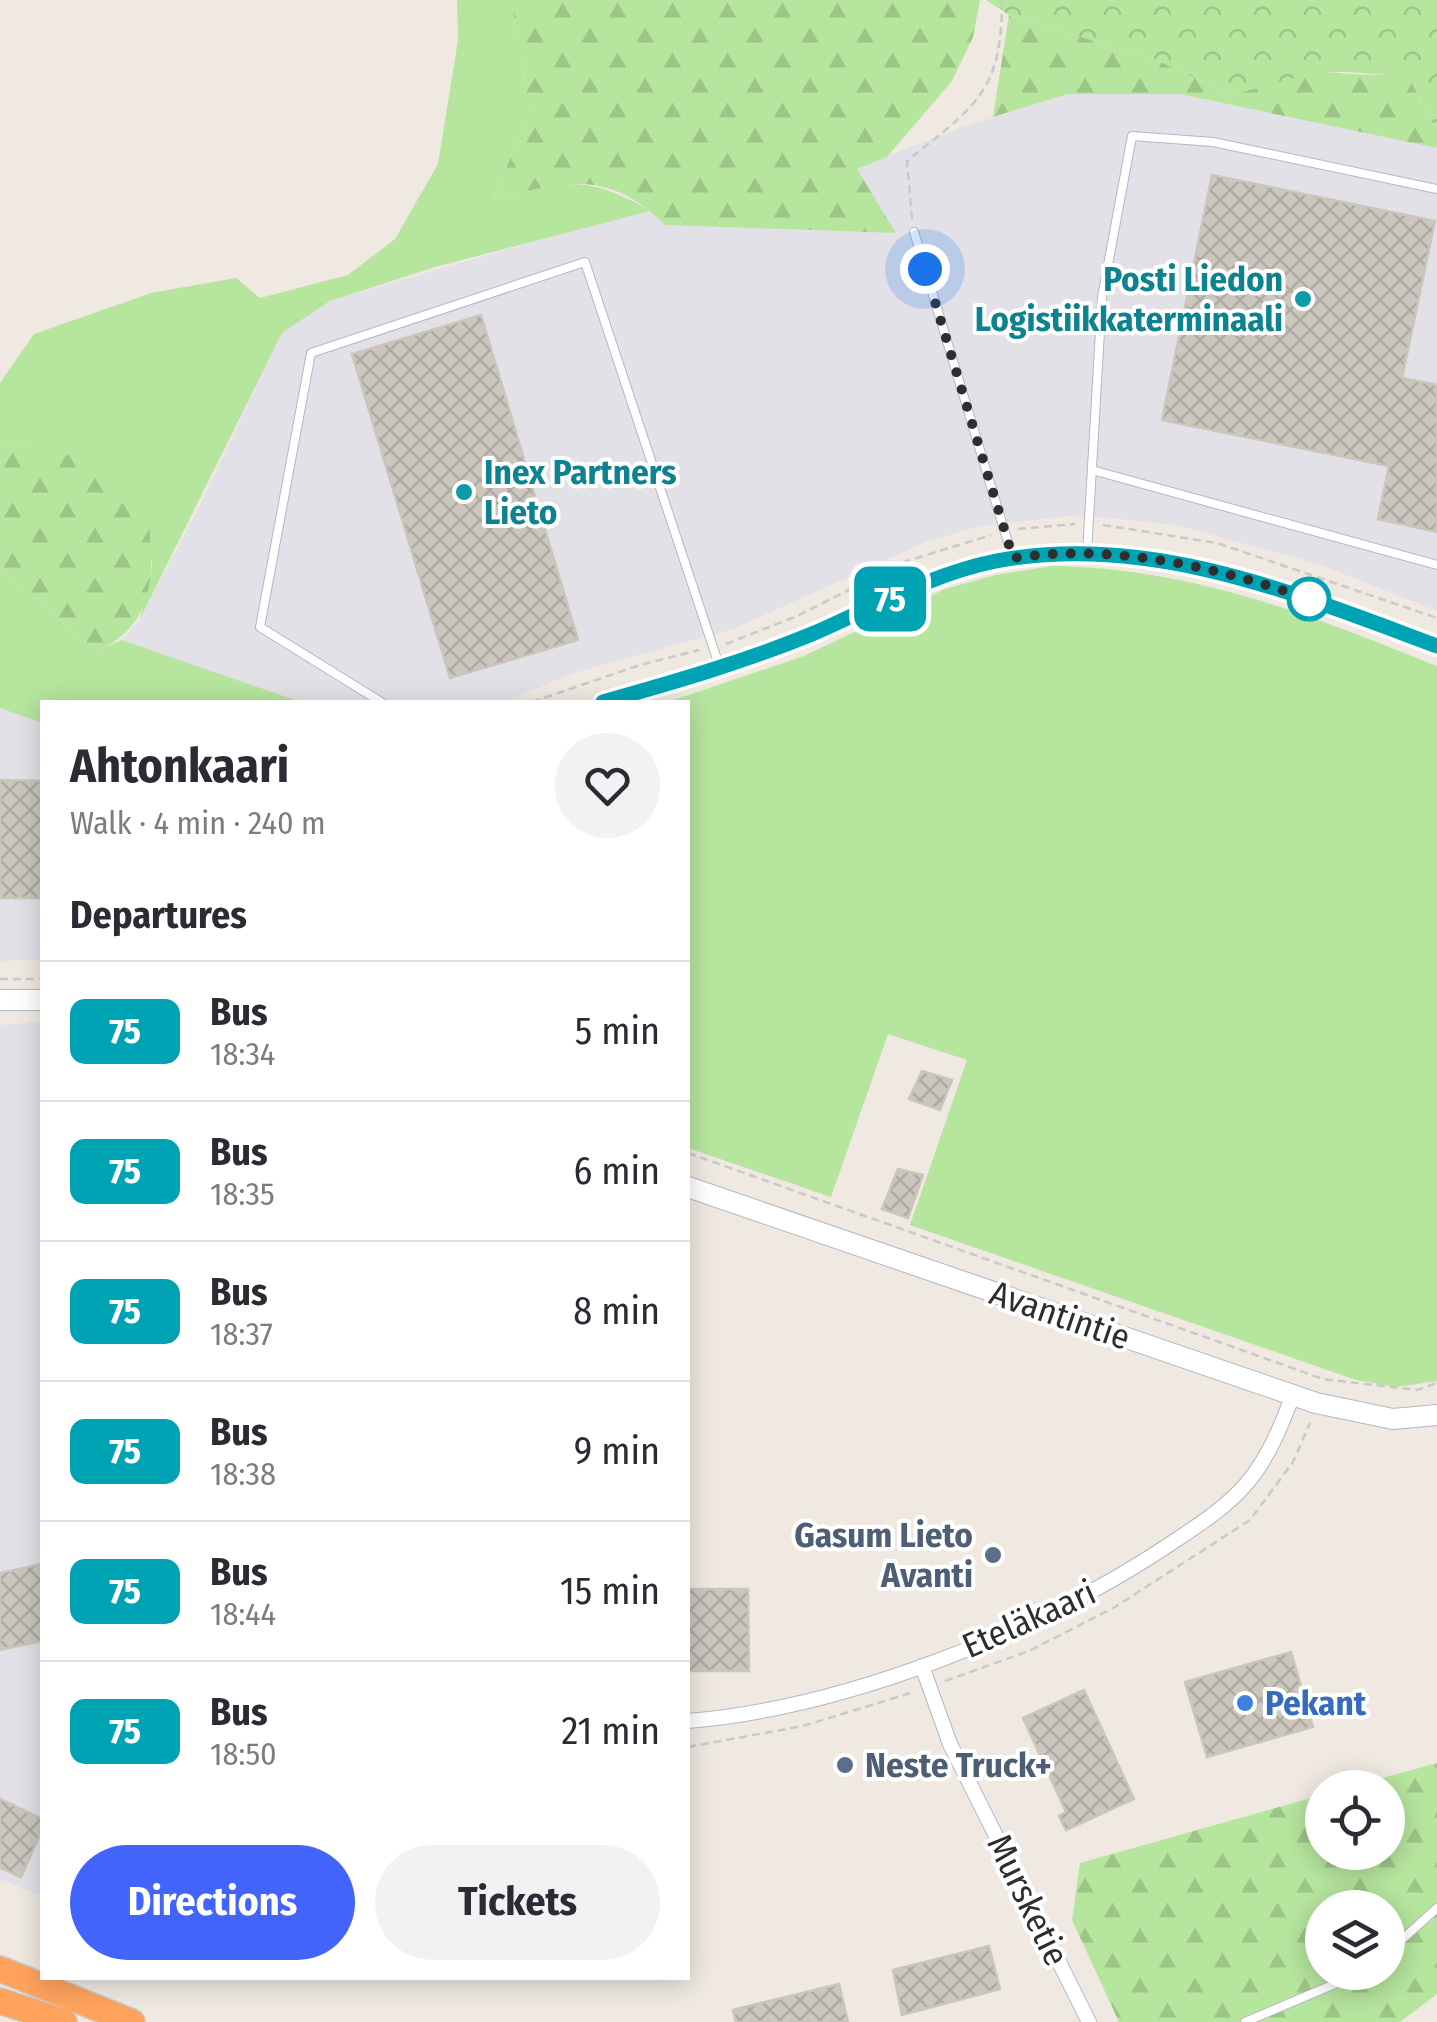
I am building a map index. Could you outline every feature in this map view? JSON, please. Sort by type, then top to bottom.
[{"type":"highway","points":[[0,1969],[132,2022]]},
{"type":"highway","points":[[0,2001],[64,2022]]},
{"type":"street","points":[[610,700],[720,668],[956,571],[1013,558],[1087,553],[1171,561],[1280,589],[1437,646]]},
{"type":"street","points":[[0,1000],[40,1000]]},
{"type":"street","name":"Avantintie","points":[[690,1187],[1354,1414],[1392,1419],[1437,1415]]},
{"type":"street","name":"Eteläkaari","points":[[690,1722],[756,1711],[922,1666],[1086,1596],[1228,1503],[1254,1473],[1278,1434],[1293,1395]]},
{"type":"street","name":"Mursketie","points":[[922,1666],[950,1744],[1089,2022]]},
{"type":"lane","points":[[1087,553],[1102,296],[1132,136],[1213,142],[1437,189]]},
{"type":"lane","points":[[914,232],[1013,558]]},
{"type":"lane","points":[[378,700],[260,626],[311,353],[585,262],[720,668]]},
{"type":"lane","points":[[1092,470],[1437,565]]},
{"type":"lane","points":[[1405,1937],[1437,1908]]},
{"type":"lane","points":[[1245,2022],[1321,1990]]},
{"type":"path","points":[[914,232],[907,162],[967,113],[995,75],[1002,41],[1002,0]]},
{"type":"path","points":[[538,700],[640,664],[714,647],[797,616],[904,562],[1005,531],[1090,524],[1217,543],[1437,618]]},
{"type":"path","points":[[1419,611],[1422,602]]},
{"type":"path","points":[[0,979],[40,978]]},
{"type":"path","points":[[690,1154],[1323,1379],[1417,1390],[1437,1383]]},
{"type":"shaded area","points":[[1068,94],[1180,94],[1437,148],[1437,611],[1319,564],[1176,525],[1078,515],[981,526],[926,542],[733,629],[577,672],[507,700],[295,700],[122,640],[140,619],[198,509],[282,333],[330,301],[618,217],[857,168],[963,127]]},
{"type":"shaded area","points":[[0,708],[40,722],[40,959],[0,961]]},
{"type":"shaded area","points":[[40,1022],[40,1895],[0,1879],[0,1025]]},
{"type":"green space","points":[[457,0],[511,0],[530,112],[493,199],[573,184],[607,190],[650,211],[435,267],[330,301],[282,333],[140,619],[152,567],[147,509],[34,443],[0,448],[0,383],[34,334],[151,293],[236,278],[260,298],[348,275],[395,239],[438,164],[458,40]]},
{"type":"green space","points":[[511,0],[980,0],[973,37],[952,81],[887,157],[857,169],[896,233],[665,225],[623,194],[584,184],[493,199],[530,112]]},
{"type":"green space","points":[[986,0],[1437,0],[1437,127],[1402,72],[1313,75],[1232,95],[1157,60],[1009,15]]},
{"type":"green space","points":[[1009,15],[1157,60],[1232,95],[1308,74],[1380,75],[1402,71],[1437,127],[1437,148],[1180,94],[1068,94],[993,117]]},
{"type":"green space","points":[[34,443],[70,456],[147,509],[151,552],[148,592],[132,626],[97,651],[0,569],[0,448]]},
{"type":"green space","points":[[1051,566],[1153,575],[1295,612],[1437,666],[1437,1381],[1397,1387],[1356,1380],[910,1225],[967,1060],[888,1034],[831,1197],[690,1149],[690,700],[674,700],[804,656],[945,589],[995,575]]},
{"type":"green space","points":[[0,569],[97,651],[122,640],[295,700],[40,700],[40,722],[0,708]]},
{"type":"green space","points":[[1437,1763],[1437,1994],[1400,2022],[1119,2022],[1072,1920],[1080,1863],[1305,1800],[1305,1870],[1405,1870],[1405,1772]]},
{"type":"building","name":"Posti Liedon Logistiikkaterminaali","points":[[1212,175],[1435,221],[1402,378],[1437,385],[1437,532],[1378,519],[1389,466],[1162,420]]},
{"type":"building","name":"Inex Partners Lieto","points":[[481,315],[578,640],[450,678],[352,354]]},
{"type":"building","points":[[0,780],[40,781],[40,898],[0,898]]},
{"type":"building","points":[[922,1071],[952,1080],[940,1110],[909,1099]]},
{"type":"building","points":[[898,1169],[923,1175],[908,1218],[882,1209]]},
{"type":"building","points":[[40,1564],[40,1641],[0,1650],[0,1573]]},
{"type":"building","points":[[690,1589],[748,1589],[749,1671],[690,1671]]},
{"type":"building","points":[[1291,1652],[1313,1727],[1207,1757],[1185,1682]]},
{"type":"building","points":[[1084,1690],[1134,1799],[1066,1830],[1059,1816],[1066,1812],[1023,1718]]},
{"type":"building","points":[[0,1799],[40,1818],[40,1834],[21,1877],[0,1868]]},
{"type":"building","points":[[989,1946],[1000,1989],[902,2015],[893,1970]]},
{"type":"building","points":[[839,1984],[848,2022],[736,2022],[733,2010]]},
{"type":"bus line","name":"75","points":[[610,700],[762,654],[956,571],[1037,555],[1087,553],[1171,561],[1280,589],[1437,646]]},
{"type":"place","name":"Posti Liedon Logistiikkaterminaali","points":[[1303,299]]},
{"type":"place","name":"Inex Partners Lieto","points":[[464,492]]},
{"type":"place","name":"Gasum Lieto Avanti","points":[[993,1555]]},
{"type":"place","name":"Pekant","points":[[1245,1703]]},
{"type":"place","name":"Neste Truck+","points":[[845,1765]]},
{"type":"route","points":[[925,269],[1013,558],[1087,553],[1171,561],[1314,601],[1309,599]]}]
